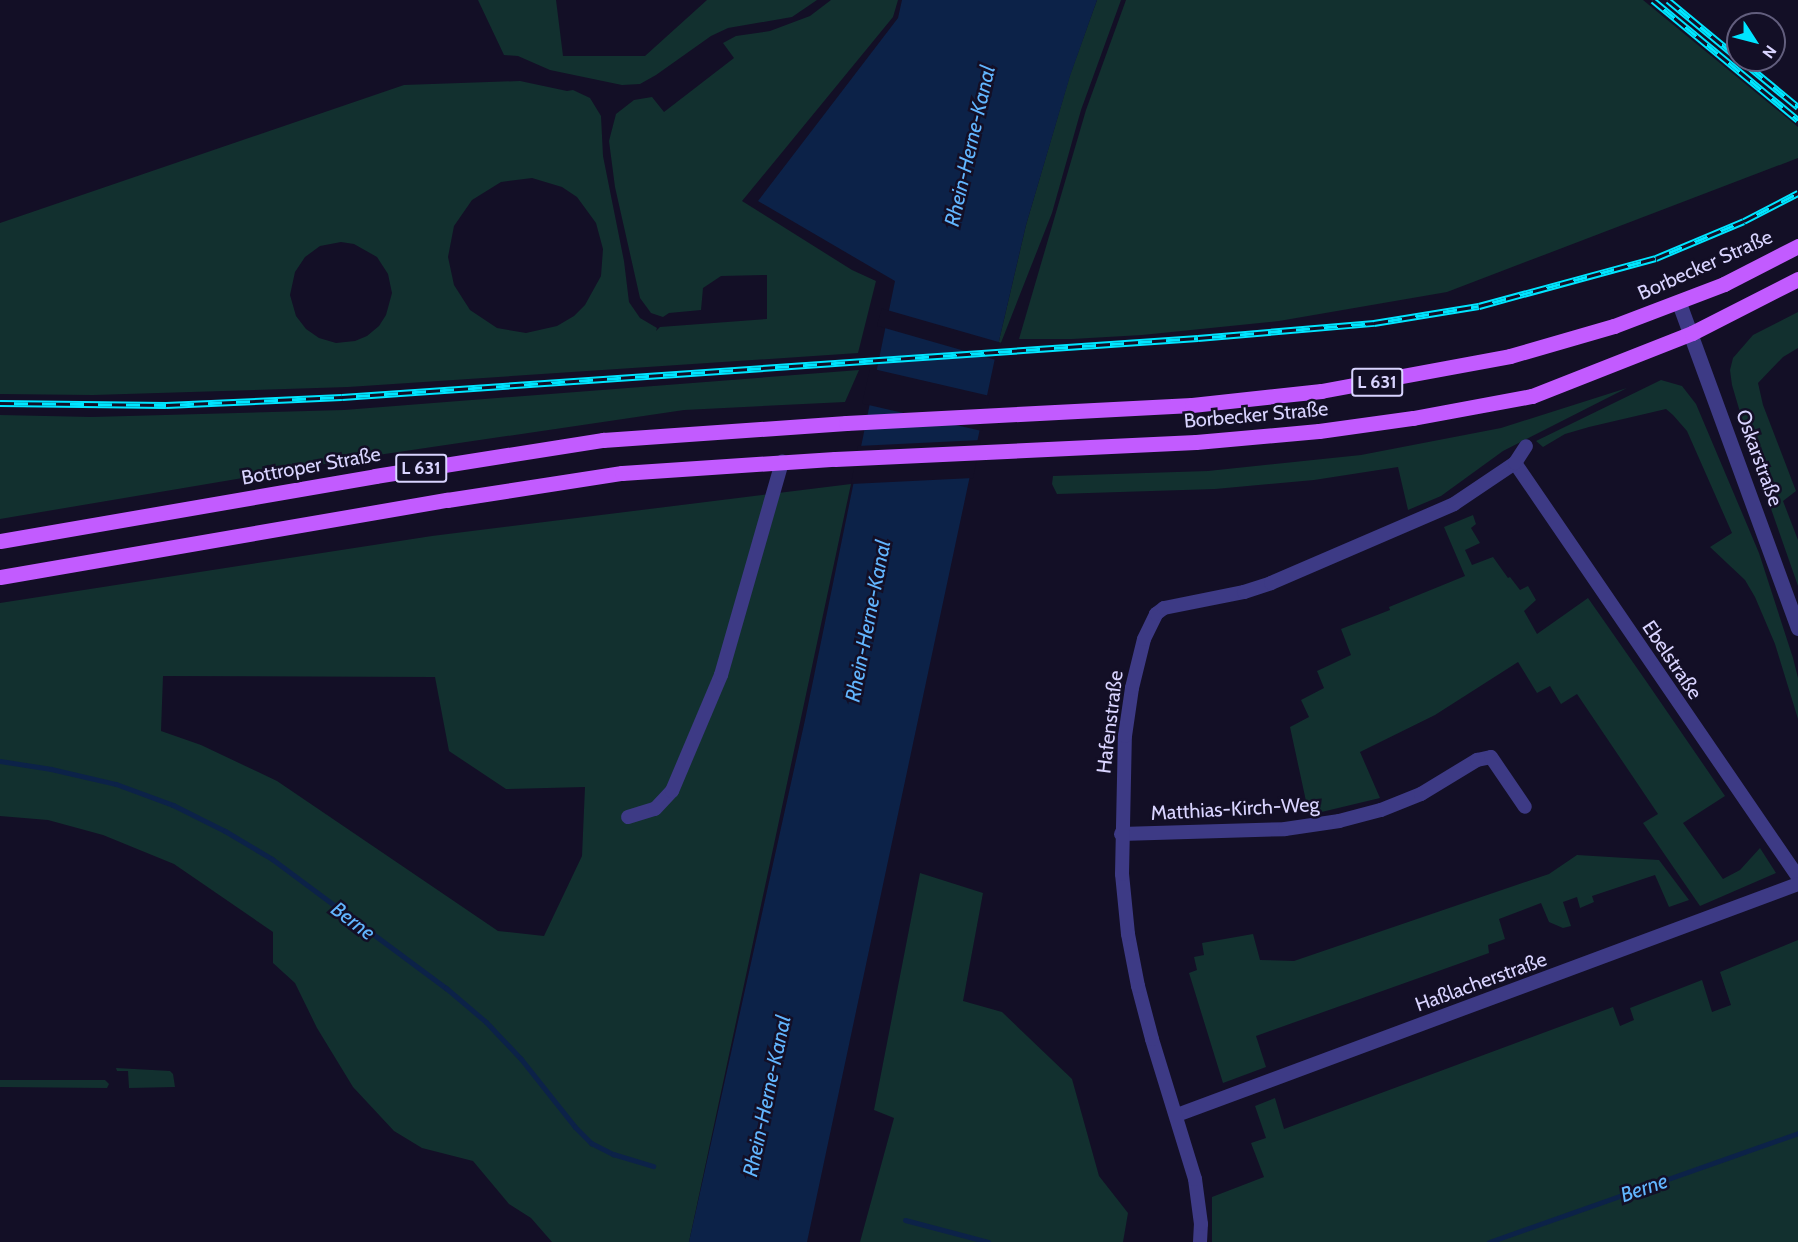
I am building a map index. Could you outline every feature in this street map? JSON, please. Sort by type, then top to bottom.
[{"type":"main road","name":"Borbecker Straße","points":[[846,423],[1067,414],[1274,396],[1404,377],[1510,357],[1679,303],[1764,265],[1798,246]]},
{"type":"main road","name":"Borbecker Straße","points":[[782,462],[1196,442],[1319,431],[1466,409],[1532,396],[1692,333],[1798,279]]},
{"type":"main road","name":"Bottroper Straße","points":[[0,541],[375,476],[603,440],[846,423]]},
{"type":"main road","name":"L 631","points":[[0,578],[447,500],[622,473],[782,462]]},
{"type":"street","name":"Oskarstraße","points":[[1679,303],[1692,333],[1798,628]]},
{"type":"street","name":"Hafenstraße","points":[[1200,1242],[1201,1224],[1195,1179],[1152,1039],[1128,934],[1121,834],[1125,736],[1132,688],[1144,639],[1156,614],[1164,608],[1244,592],[1271,583],[1454,504],[1515,463],[1526,446]]},
{"type":"street","points":[[628,817],[655,809],[672,791],[721,675],[782,462]]},
{"type":"street","name":"Ebelstraße","points":[[1515,463],[1798,877]]},
{"type":"street","name":"Matthias-Kirch-Weg","points":[[1121,834],[1285,829],[1339,821],[1381,810],[1420,794],[1478,760],[1491,756],[1525,807]]},
{"type":"street","name":"Haßlacherstraße","points":[[1177,1115],[1798,884]]},
{"type":"green space","points":[[478,0],[556,0],[563,56],[645,56],[707,0],[817,0],[792,17],[728,28],[711,36],[640,84],[622,85],[550,70],[518,56],[504,55]]},
{"type":"green space","points":[[831,0],[898,0],[893,17],[742,201],[852,270],[876,281],[858,353],[348,387],[93,395],[0,394],[0,223],[404,85],[520,81],[567,91],[573,90],[590,98],[601,116],[603,156],[624,261],[629,302],[640,318],[657,328],[656,331],[660,327],[767,319],[767,275],[721,276],[703,288],[701,310],[669,313],[663,317],[651,313],[640,298],[615,187],[609,141],[616,114],[634,100],[652,97],[664,112],[734,58],[723,43],[736,36],[770,31],[810,16]],"holes":[[[532,178],[562,187],[577,197],[596,223],[603,249],[601,276],[585,305],[574,316],[557,326],[526,333],[497,328],[470,310],[454,285],[448,257],[454,226],[472,200],[501,182]],[[341,242],[354,244],[377,257],[388,274],[392,293],[386,315],[379,326],[367,336],[355,341],[336,343],[319,338],[306,329],[296,316],[290,295],[295,272],[305,257],[320,246]]]},
{"type":"green space","points":[[1097,0],[1121,0],[1081,110],[1052,213],[995,358],[1026,225],[1070,75]]},
{"type":"green space","points":[[1126,0],[1643,0],[1726,68],[1726,72],[1731,72],[1798,127],[1798,158],[1447,292],[1279,321],[1142,335],[1019,339],[1086,110]]},
{"type":"green space","points":[[1798,312],[1798,348],[1783,357],[1758,383],[1763,405],[1796,491],[1783,501],[1798,540],[1798,586],[1755,463],[1732,385],[1730,370],[1733,358],[1753,335]]},
{"type":"green space","points":[[859,370],[845,402],[684,410],[378,455],[0,519],[0,415],[92,417],[344,410]]},
{"type":"green space","points":[[1661,380],[1682,386],[1696,404],[1759,553],[1798,678],[1798,719],[1775,644],[1755,597],[1745,580],[1710,547],[1732,533],[1687,431],[1673,415],[1666,409],[1589,427],[1565,434],[1543,447],[1536,441]]},
{"type":"green space","points":[[1627,388],[1503,451],[1441,496],[1408,510],[1398,467],[1314,480],[1215,489],[1057,494],[1052,484],[1053,476],[1208,471],[1361,455],[1501,428]]},
{"type":"green space","points":[[851,484],[689,1242],[552,1242],[531,1218],[509,1204],[473,1161],[422,1148],[394,1131],[353,1087],[317,1028],[295,983],[273,963],[273,932],[174,864],[103,835],[48,820],[0,816],[0,603],[432,536]],"holes":[[[163,676],[435,677],[449,751],[506,789],[585,787],[582,856],[544,936],[498,931],[277,781],[201,745],[161,731]]]},
{"type":"green space","points":[[1473,515],[1476,524],[1471,528],[1480,543],[1465,550],[1472,565],[1493,557],[1520,590],[1528,586],[1536,600],[1524,611],[1537,634],[1588,598],[1725,796],[1683,823],[1723,879],[1740,870],[1760,848],[1776,873],[1700,906],[1643,823],[1658,814],[1577,694],[1561,704],[1550,686],[1537,693],[1518,662],[1435,715],[1360,752],[1380,798],[1309,815],[1290,727],[1309,717],[1301,700],[1324,688],[1317,671],[1351,655],[1341,629],[1465,576],[1444,527]]},
{"type":"green space","points":[[1577,855],[1659,860],[1689,900],[1669,907],[1655,875],[1592,896],[1594,902],[1580,908],[1577,897],[1563,902],[1571,926],[1563,928],[1549,922],[1541,903],[1499,919],[1505,939],[1488,945],[1489,953],[1256,1036],[1266,1067],[1223,1083],[1189,973],[1197,970],[1194,957],[1204,955],[1202,943],[1253,934],[1260,960],[1294,961],[1549,874]]},
{"type":"green space","points":[[920,873],[983,893],[963,1001],[1002,1012],[1072,1079],[1099,1176],[1128,1213],[1123,1242],[860,1242],[894,1118],[874,1110]]},
{"type":"green space","points":[[1798,940],[1798,1242],[1212,1242],[1212,1197],[1264,1177],[1251,1143],[1266,1138],[1255,1106],[1275,1098],[1284,1129],[1613,1007],[1620,1026],[1634,1020],[1630,1008],[1702,980],[1712,1012],[1731,1005],[1720,972]]},
{"type":"green space","points":[[116,1068],[170,1071],[173,1074],[175,1087],[129,1088],[128,1071],[117,1071]]},
{"type":"green space","points":[[0,1080],[105,1080],[109,1084],[107,1088],[0,1087]]},
{"type":"water","name":"Rhein-Herne-Kanal","points":[[902,0],[1097,0],[1070,76],[1026,225],[995,358],[807,1242],[689,1242],[805,720],[895,281],[758,201],[898,18]]},
{"type":"pier","points":[[882,309],[1002,343],[997,360],[877,326]]},
{"type":"pier","points":[[870,368],[990,396],[982,431],[862,403]]},
{"type":"pier","points":[[981,440],[973,478],[851,484],[858,446]]},
{"type":"waterway","name":"Berne","points":[[0,761],[51,769],[116,784],[173,805],[225,831],[272,859],[446,988],[486,1022],[521,1059],[575,1127],[591,1143],[613,1154],[653,1166]]},
{"type":"waterway","name":"Berne","points":[[1489,1242],[1798,1133]]},
{"type":"waterway","name":"Berne","points":[[905,1220],[988,1242]]},
{"type":"railway","points":[[1653,0],[1798,120]]},
{"type":"railway","points":[[1668,0],[1726,48]]},
{"type":"railway","points":[[1756,72],[1798,107]]},
{"type":"railway","points":[[0,403],[166,405],[342,397],[1198,338],[1374,323],[1479,306],[1656,258],[1744,221],[1798,193]]}]
